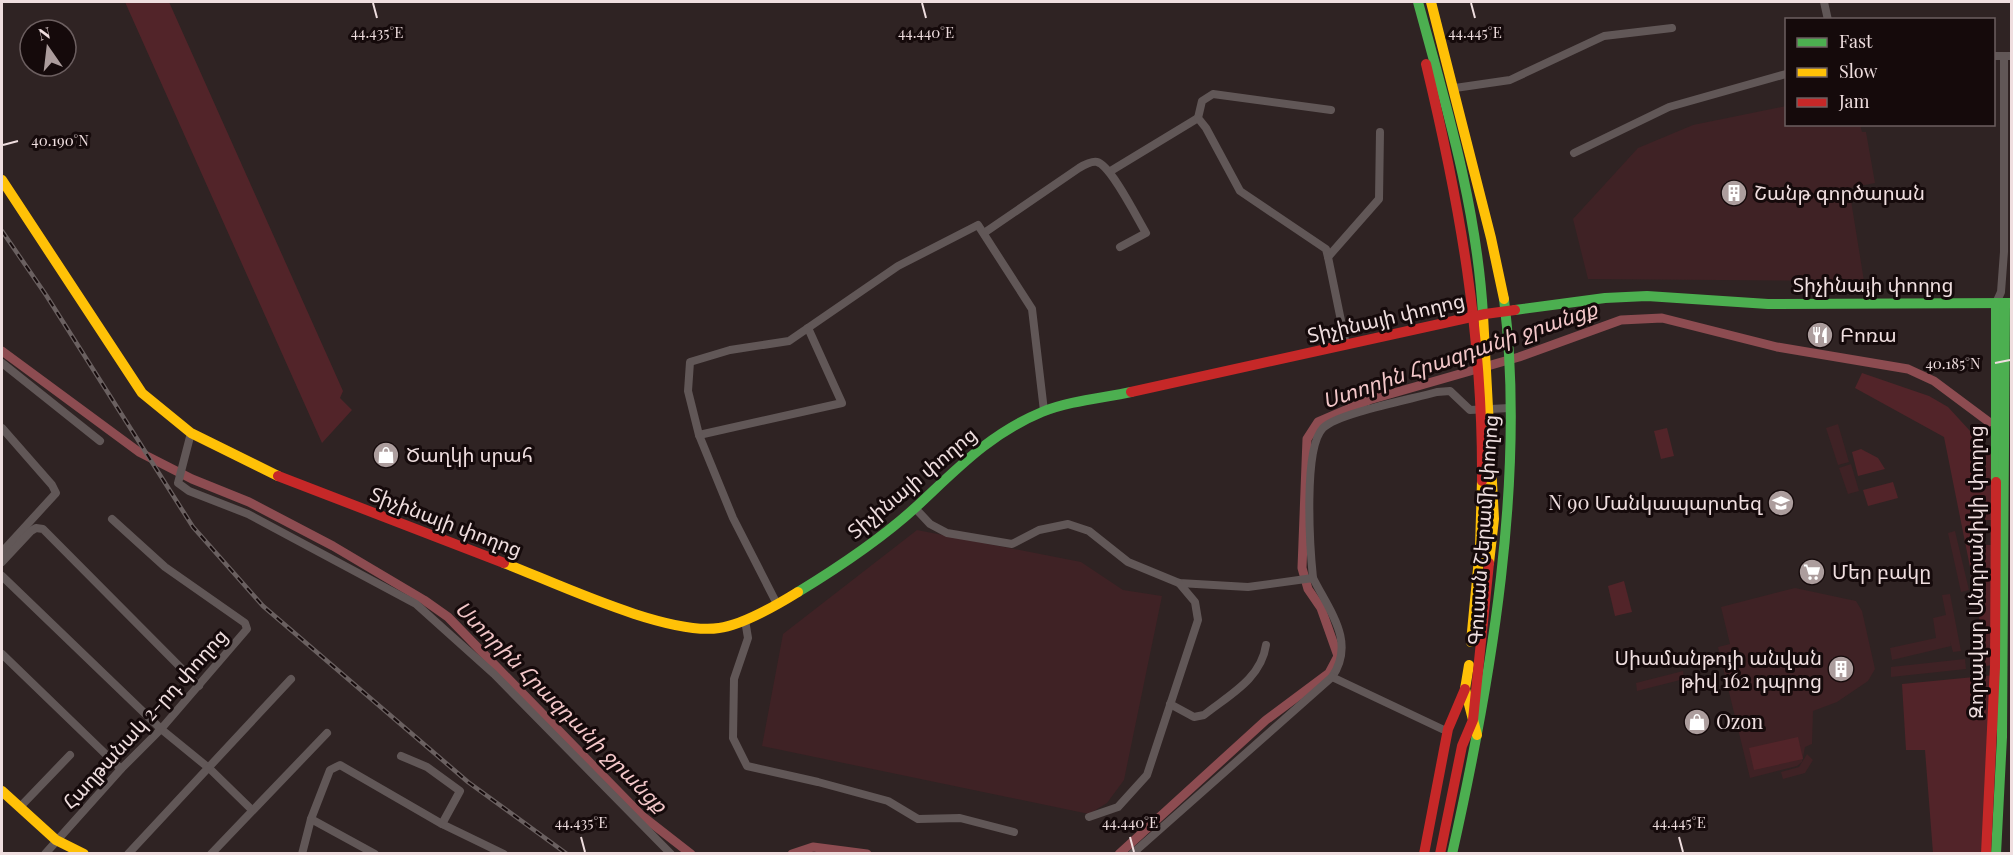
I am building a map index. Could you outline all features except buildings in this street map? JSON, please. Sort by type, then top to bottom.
[{"type":"main road","points":[[1408,2],[1461,190],[1478,260],[1486,429],[1494,519],[1473,720],[1474,740]]},
{"type":"main road","points":[[1418,2],[1445,98],[1461,190]]},
{"type":"main road","name":"Գուսան Շերամի փողոց","points":[[1431,2],[1455,88],[1500,272],[1506,312],[1510,408],[1501,584],[1494,642],[1452,854]]},
{"type":"main road","name":"Տիչինայի փողոց","points":[[2,180],[142,393],[191,433],[294,484],[660,622],[702,630],[722,628],[746,620],[837,568],[915,508],[959,464],[1007,429],[1044,411],[1485,314],[1605,298],[1647,296],[1758,304],[2003,300]]},
{"type":"main road","name":"Զորավար Անդրանիկի փողոց","points":[[1996,854],[2003,300]]},
{"type":"main road","points":[[1424,854],[1448,729],[1465,689],[1474,622],[1486,429]]},
{"type":"main road","name":"Զորավար Անդրանիկի փողոց","points":[[1986,854],[1999,668]]},
{"type":"main road","points":[[1440,854],[1462,747],[1473,720],[1465,689]]},
{"type":"main road","points":[[2,791],[56,840],[84,854]]},
{"type":"street","points":[[1824,2],[1828,18]]},
{"type":"street","points":[[1455,88],[1510,80],[1604,36],[1672,28]]},
{"type":"street","points":[[2003,300],[2008,56]]},
{"type":"street","points":[[1574,153],[1670,107],[1785,74]]},
{"type":"street","points":[[1109,172],[1198,118],[1202,101],[1213,94],[1331,110]]},
{"type":"street","points":[[1198,118],[1206,128],[1240,191],[1326,249],[1346,345]]},
{"type":"street","points":[[1328,257],[1379,199],[1380,132]]},
{"type":"street","points":[[984,233],[1079,168],[1093,162],[1100,162],[1109,172],[1146,233],[1120,247]]},
{"type":"street","points":[[777,604],[733,518],[699,435],[688,391],[690,362],[730,350],[789,341],[898,266],[978,225],[1032,309],[1044,411]]},
{"type":"street","points":[[699,435],[842,403],[808,328]]},
{"type":"street","points":[[2,363],[100,441]]},
{"type":"street","points":[[1132,854],[1332,677],[1340,665],[1344,651],[1340,633],[1311,579],[1312,455],[1323,427],[1347,416],[1437,392],[1450,391],[1470,410],[1510,408]]},
{"type":"street","points":[[2,428],[45,476],[56,493],[2,552]]},
{"type":"street","points":[[191,433],[178,483],[189,491],[248,514],[416,604],[494,674],[671,854]]},
{"type":"street","points":[[915,508],[930,524],[946,533],[1012,544],[1039,530],[1068,524],[1089,531],[1128,562],[1179,583],[1248,587],[1311,579]]},
{"type":"street","name":"Հաղթանակ 2-րդ փողոց","points":[[45,854],[121,769],[161,729],[247,629],[245,623],[165,567],[112,519]]},
{"type":"street","points":[[2,562],[31,531],[36,528],[43,529],[199,686]]},
{"type":"street","points":[[2,576],[161,729],[210,769],[252,810]]},
{"type":"street","points":[[1089,817],[1118,807],[1147,775],[1198,620],[1195,602],[1179,583]]},
{"type":"street","points":[[746,620],[748,638],[734,679],[733,738],[747,766],[888,801],[918,819],[960,818],[1014,832]]},
{"type":"street","points":[[1170,704],[1194,717],[1204,715],[1254,675],[1264,662],[1266,645]]},
{"type":"street","points":[[2,654],[121,769]]},
{"type":"street","points":[[1332,677],[1442,729]]},
{"type":"street","points":[[128,854],[210,769],[291,679]]},
{"type":"street","points":[[211,854],[327,733]]},
{"type":"street","points":[[20,807],[70,755]]},
{"type":"street","points":[[401,756],[427,767],[460,791],[442,824]]},
{"type":"street","points":[[302,854],[311,819],[330,770],[340,765],[442,824],[504,854]]},
{"type":"street","points":[[311,819],[375,854]]},
{"type":"shaded area","points":[[125,2],[169,2],[343,391],[340,398],[352,410],[322,443]]},
{"type":"shaded area","points":[[1785,106],[1785,126],[1860,126],[1862,132],[1866,132],[1875,183],[1849,188],[1864,281],[1588,279],[1573,219],[1638,148],[1693,125]]},
{"type":"shaded area","points":[[1862,373],[1929,396],[1948,407],[1993,456],[1997,520],[1977,520],[1977,545],[1997,545],[1997,665],[1984,666],[1984,647],[1974,587],[1944,437],[1855,388]]},
{"type":"shaded area","points":[[1838,424],[1849,462],[1838,465],[1826,428]]},
{"type":"shaded area","points":[[1667,428],[1674,456],[1661,459],[1654,431]]},
{"type":"shaded area","points":[[1861,449],[1878,458],[1885,469],[1858,476],[1852,452]]},
{"type":"shaded area","points":[[1851,464],[1859,491],[1848,494],[1839,468]]},
{"type":"shaded area","points":[[1893,482],[1898,498],[1868,506],[1863,490]]},
{"type":"shaded area","points":[[917,530],[1081,562],[1123,590],[1162,596],[1124,780],[1107,803],[1089,814],[762,746],[783,634]]},
{"type":"shaded area","points":[[1955,531],[1969,590],[1961,592],[1948,533]]},
{"type":"shaded area","points":[[1624,581],[1632,612],[1615,616],[1608,586]]},
{"type":"shaded area","points":[[1795,588],[1856,601],[1862,611],[1875,669],[1868,681],[1837,702],[1813,711],[1812,744],[1805,747],[1802,762],[1797,766],[1750,778],[1718,647],[1730,644],[1721,607]]},
{"type":"shaded area","points":[[1950,594],[1961,651],[1953,652],[1950,641],[1951,646],[1892,660],[1890,648],[1936,638],[1933,618],[1946,615],[1942,595]]},
{"type":"shaded area","points":[[1965,659],[1966,669],[1891,677],[1891,667]]},
{"type":"shaded area","points":[[1683,671],[1684,679],[1637,691],[1636,683]]},
{"type":"shaded area","points":[[1995,675],[1982,853],[1933,853],[1925,750],[1906,750],[1902,684]]},
{"type":"shaded area","points":[[1798,737],[1803,759],[1754,770],[1749,748]]},
{"type":"shaded area","points":[[1807,754],[1813,760],[1805,773],[1783,779],[1781,772],[1799,767]]},
{"type":"waterway","name":"Ստորին Հրազդանի ջրանցք","points":[[1119,854],[1266,720],[1329,673],[1338,656],[1321,608],[1308,589],[1302,568],[1307,439],[1318,422],[1369,400],[1519,357],[1621,320],[1662,318],[1777,347],[1908,369],[1934,381],[1989,422]]},
{"type":"waterway","name":"Ստորին Հրազդանի ջրանցք","points":[[2,351],[139,452],[192,479],[249,502],[333,546],[424,600],[448,617],[641,815],[691,854]]},
{"type":"waterway","name":"Ստորին Հրազդանի ջրանցք","points":[[792,854],[813,847],[867,854]]},
{"type":"railway","points":[[2,231],[46,295],[193,527],[263,606],[468,782],[567,854]]},
{"type":"traffic: fast","points":[[1418,2],[1459,157],[1474,235],[1483,315]]},
{"type":"traffic: fast","points":[[1515,310],[1605,298],[1647,296],[1768,304],[2012,303]]},
{"type":"traffic: fast","points":[[1452,854],[1480,719],[1501,578],[1511,436],[1510,367],[1504,299]]},
{"type":"traffic: fast","points":[[1996,303],[1996,482]]},
{"type":"traffic: fast","points":[[1996,854],[2002,737],[2005,303]]},
{"type":"traffic: fast","points":[[798,592],[844,563],[889,530],[974,454],[1006,431],[1052,408],[1131,392]]},
{"type":"traffic: slow","points":[[1431,2],[1491,238],[1504,299]]},
{"type":"traffic: slow","points":[[2,180],[142,393],[191,433],[278,476]]},
{"type":"traffic: slow","points":[[1483,315],[1494,519],[1489,563]]},
{"type":"traffic: slow","points":[[1471,642],[1480,548],[1482,481]]},
{"type":"traffic: slow","points":[[504,563],[612,606],[671,624],[697,628],[719,628],[739,623],[798,592]]},
{"type":"traffic: slow","points":[[1469,665],[1465,689],[1477,735]]},
{"type":"traffic: slow","points":[[2,791],[56,840],[84,854]]},
{"type":"traffic: jam","points":[[1426,64],[1459,219],[1474,322],[1482,481]]},
{"type":"traffic: jam","points":[[1131,392],[1485,314],[1515,310]]},
{"type":"traffic: jam","points":[[278,476],[504,563]]},
{"type":"traffic: jam","points":[[1986,854],[1995,667],[1996,482]]},
{"type":"traffic: jam","points":[[1440,854],[1462,746],[1473,720],[1489,563]]},
{"type":"traffic: jam","points":[[1424,854],[1448,729],[1465,689]]},
{"type":"place","name":"Շանթ գործարան","points":[[1734,193]]},
{"type":"place","name":"Բոռա","points":[[1820,335]]},
{"type":"place","name":"Ծաղկի սրահ","points":[[386,455]]},
{"type":"place","name":"N 90 Մանկապարտեզ","points":[[1781,503]]},
{"type":"place","name":"Մեր բակը","points":[[1812,572]]},
{"type":"place","name":"Սիամանթոյի անվան թիվ 162 դպրոց","points":[[1841,669]]},
{"type":"place","name":"Ozon","points":[[1697,722]]}]
